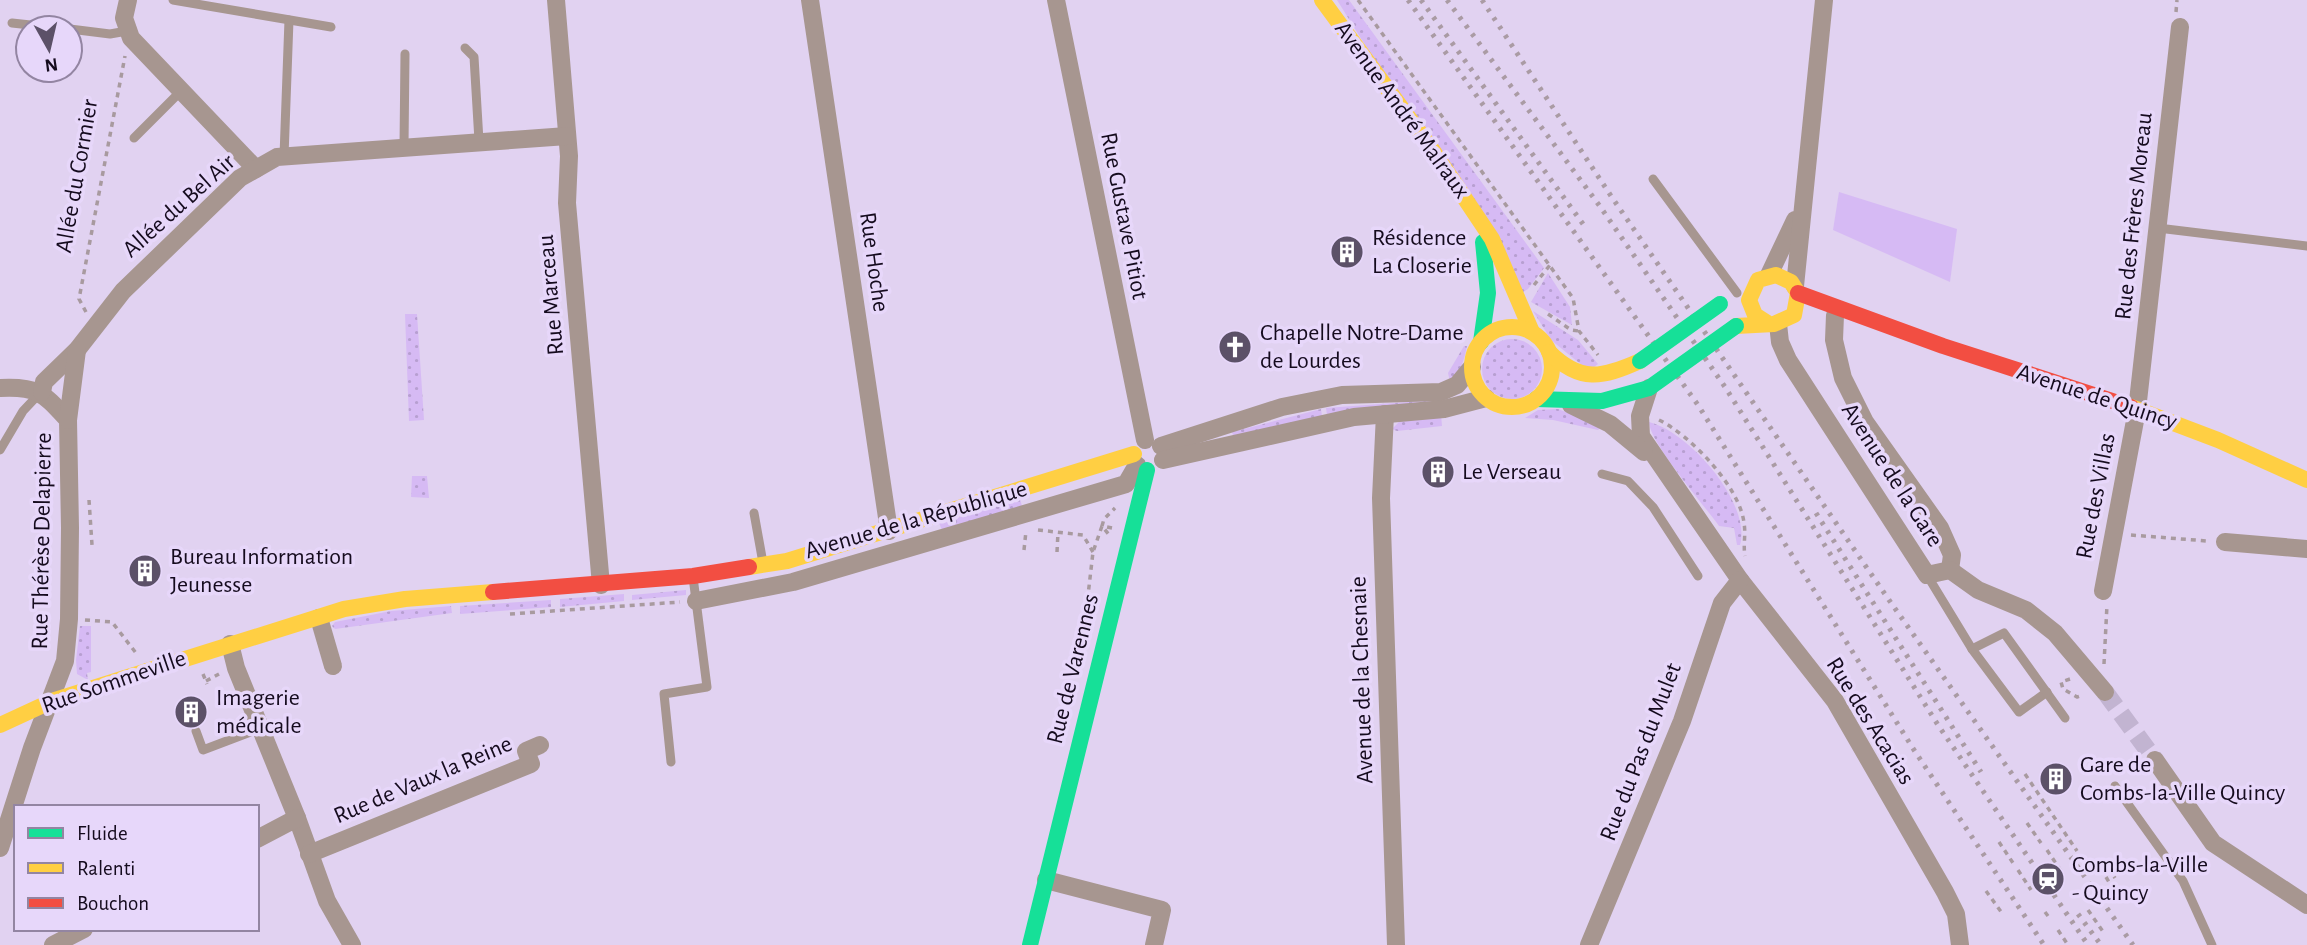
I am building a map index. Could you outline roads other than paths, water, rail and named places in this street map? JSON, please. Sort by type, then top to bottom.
[{"type":"main road","name":"Avenue André Malraux","points":[[1322,0],[1460,186],[1494,243],[1519,312],[1532,332]]},
{"type":"main road","points":[[1480,221],[1490,284],[1488,310],[1472,367],[1478,389],[1486,398],[1511,407],[1535,399],[1602,401],[1649,388],[1735,326],[1751,322],[1773,324],[1794,315],[1797,289],[1784,276],[1762,280],[1720,304],[1640,361],[1621,370],[1582,376],[1561,365],[1532,332],[1522,328],[1499,329],[1480,342]]},
{"type":"main road","points":[[1762,280],[1750,291],[1751,308],[1761,321],[1773,324]]},
{"type":"main road","name":"Avenue de Quincy","points":[[1797,289],[1882,325],[2234,444],[2307,480]]},
{"type":"main road","name":"Avenue de Quincy","points":[[1794,315],[1809,312],[1882,325]]},
{"type":"main road","points":[[1535,399],[1550,378],[1549,352]]},
{"type":"main road","name":"Avenue de la République","points":[[230,644],[344,609],[405,599],[693,576],[787,561],[1148,456]]},
{"type":"main road","name":"Rue de Varennes","points":[[1030,945],[1148,456]]},
{"type":"main road","name":"Rue Sommeville","points":[[0,725],[52,701],[230,644]]},
{"type":"street","points":[[128,0],[124,18],[127,31],[256,169]]},
{"type":"street","name":"Rue Marceau","points":[[556,0],[567,136],[567,203],[601,585]]},
{"type":"street","name":"Rue Hoche","points":[[810,0],[888,531]]},
{"type":"street","name":"Rue Gustave Pitiot","points":[[1056,0],[1148,456]]},
{"type":"street","points":[[1797,289],[1801,207],[1824,0]]},
{"type":"street","name":"Rue des Frères Moreau","points":[[2137,410],[2180,27]]},
{"type":"street","name":"Allée du Bel Air","points":[[42,392],[44,382],[77,350],[93,326],[123,291],[240,178],[256,169],[284,156],[567,136]]},
{"type":"street","points":[[1762,280],[1801,207]]},
{"type":"street","points":[[1835,315],[1834,340],[1846,385],[1865,422],[1940,528],[1952,555],[1950,570]]},
{"type":"street","name":"Avenue de la Gare","points":[[1773,324],[1788,360],[1927,575]]},
{"type":"street","name":"Rue Thérèse Delapierre","points":[[0,848],[32,748],[65,661],[69,619],[68,420],[77,350]]},
{"type":"street","name":"Avenue de la République","points":[[696,601],[793,582],[1126,484],[1148,456],[1282,407],[1342,395],[1441,392],[1457,385],[1472,367]]},
{"type":"street","points":[[0,388],[26,387],[42,392]]},
{"type":"street","name":"Rue des Acacias","points":[[1649,388],[1640,416],[1641,436],[1661,469],[1740,580],[1835,701],[1945,892],[1956,914],[1960,945]]},
{"type":"street","name":"Rue Thérèse Delapierre","points":[[42,392],[68,420]]},
{"type":"street","name":"Avenue de la République","points":[[1148,456],[1354,416],[1444,409],[1486,398]]},
{"type":"street","name":"Rue des Acacias","points":[[1555,400],[1579,407],[1610,424],[1633,440],[1661,469]]},
{"type":"street","name":"Rue des Villas","points":[[2104,591],[2112,533],[2137,410]]},
{"type":"street","name":"Avenue de la Chesnaie","points":[[1385,414],[1381,498],[1396,945]]},
{"type":"street","points":[[2225,542],[2307,549]]},
{"type":"street","points":[[1927,575],[1950,570],[1978,590],[2026,610],[2056,633],[2100,687]]},
{"type":"street","name":"Rue du Pas du Mulet","points":[[1589,945],[1682,721],[1722,603],[1740,580]]},
{"type":"street","points":[[319,618],[333,666]]},
{"type":"street","name":"Rue de Vaux la Reine","points":[[230,644],[236,668],[261,729],[289,784],[309,854],[327,901],[352,945]]},
{"type":"street","name":"Rue de Vaux la Reine","points":[[309,854],[531,764],[526,751],[540,745]]},
{"type":"street","points":[[2155,760],[2213,842],[2307,905]]},
{"type":"street","points":[[259,838],[298,818]]},
{"type":"street","points":[[1046,880],[1162,910],[1154,945]]},
{"type":"street","points":[[53,945],[80,931]]},
{"type":"lane","points":[[173,0],[331,27]]},
{"type":"lane","points":[[284,156],[289,20]]},
{"type":"lane","points":[[84,31],[110,34],[127,31]]},
{"type":"lane","points":[[465,48],[474,57],[479,141]]},
{"type":"lane","points":[[404,146],[405,54]]},
{"type":"lane","points":[[134,138],[181,91]]},
{"type":"lane","points":[[1653,179],[1737,293]]},
{"type":"lane","points":[[2158,228],[2307,246]]},
{"type":"lane","points":[[0,450],[23,411],[42,392]]},
{"type":"lane","points":[[1602,474],[1628,481],[1653,506],[1698,576]]},
{"type":"lane","points":[[754,513],[764,565]]},
{"type":"lane","name":"Avenue de la Gare","points":[[1927,575],[1972,649],[2019,712],[2047,692]]},
{"type":"lane","points":[[671,762],[664,694],[707,687],[693,576]]},
{"type":"lane","points":[[1972,649],[2004,633],[2065,718]]},
{"type":"lane","points":[[196,731],[203,750],[261,729]]},
{"type":"lane","points":[[2115,786],[2183,881],[2212,945]]},
{"type":"tunnel","points":[[2105,692],[2155,760]]},
{"type":"railway","points":[[1408,0],[1698,405],[1914,750],[2044,945]]},
{"type":"railway","points":[[1421,0],[1583,224]]},
{"type":"railway","points":[[1447,0],[1599,205],[1725,387],[1938,725],[2088,945]]},
{"type":"railway","points":[[1482,0],[1611,196],[1889,600],[2133,945]]},
{"type":"railway","points":[[1816,513],[1981,772]]},
{"type":"railway","points":[[2078,914],[2101,945]]},
{"type":"place","name":"Résidence La Closerie","points":[[1347,252]]},
{"type":"place","name":"Chapelle Notre-Dame de Lourdes","points":[[1235,347]]},
{"type":"place","name":"Le Verseau","points":[[1438,472]]},
{"type":"place","name":"Bureau Information Jeunesse","points":[[145,571]]},
{"type":"place","name":"Imagerie médicale","points":[[191,712]]},
{"type":"place","name":"Gare de Combs-la-Ville Quincy","points":[[2056,779]]},
{"type":"place","name":"Combs-la-Ville - Quincy","points":[[2048,879]]}]
